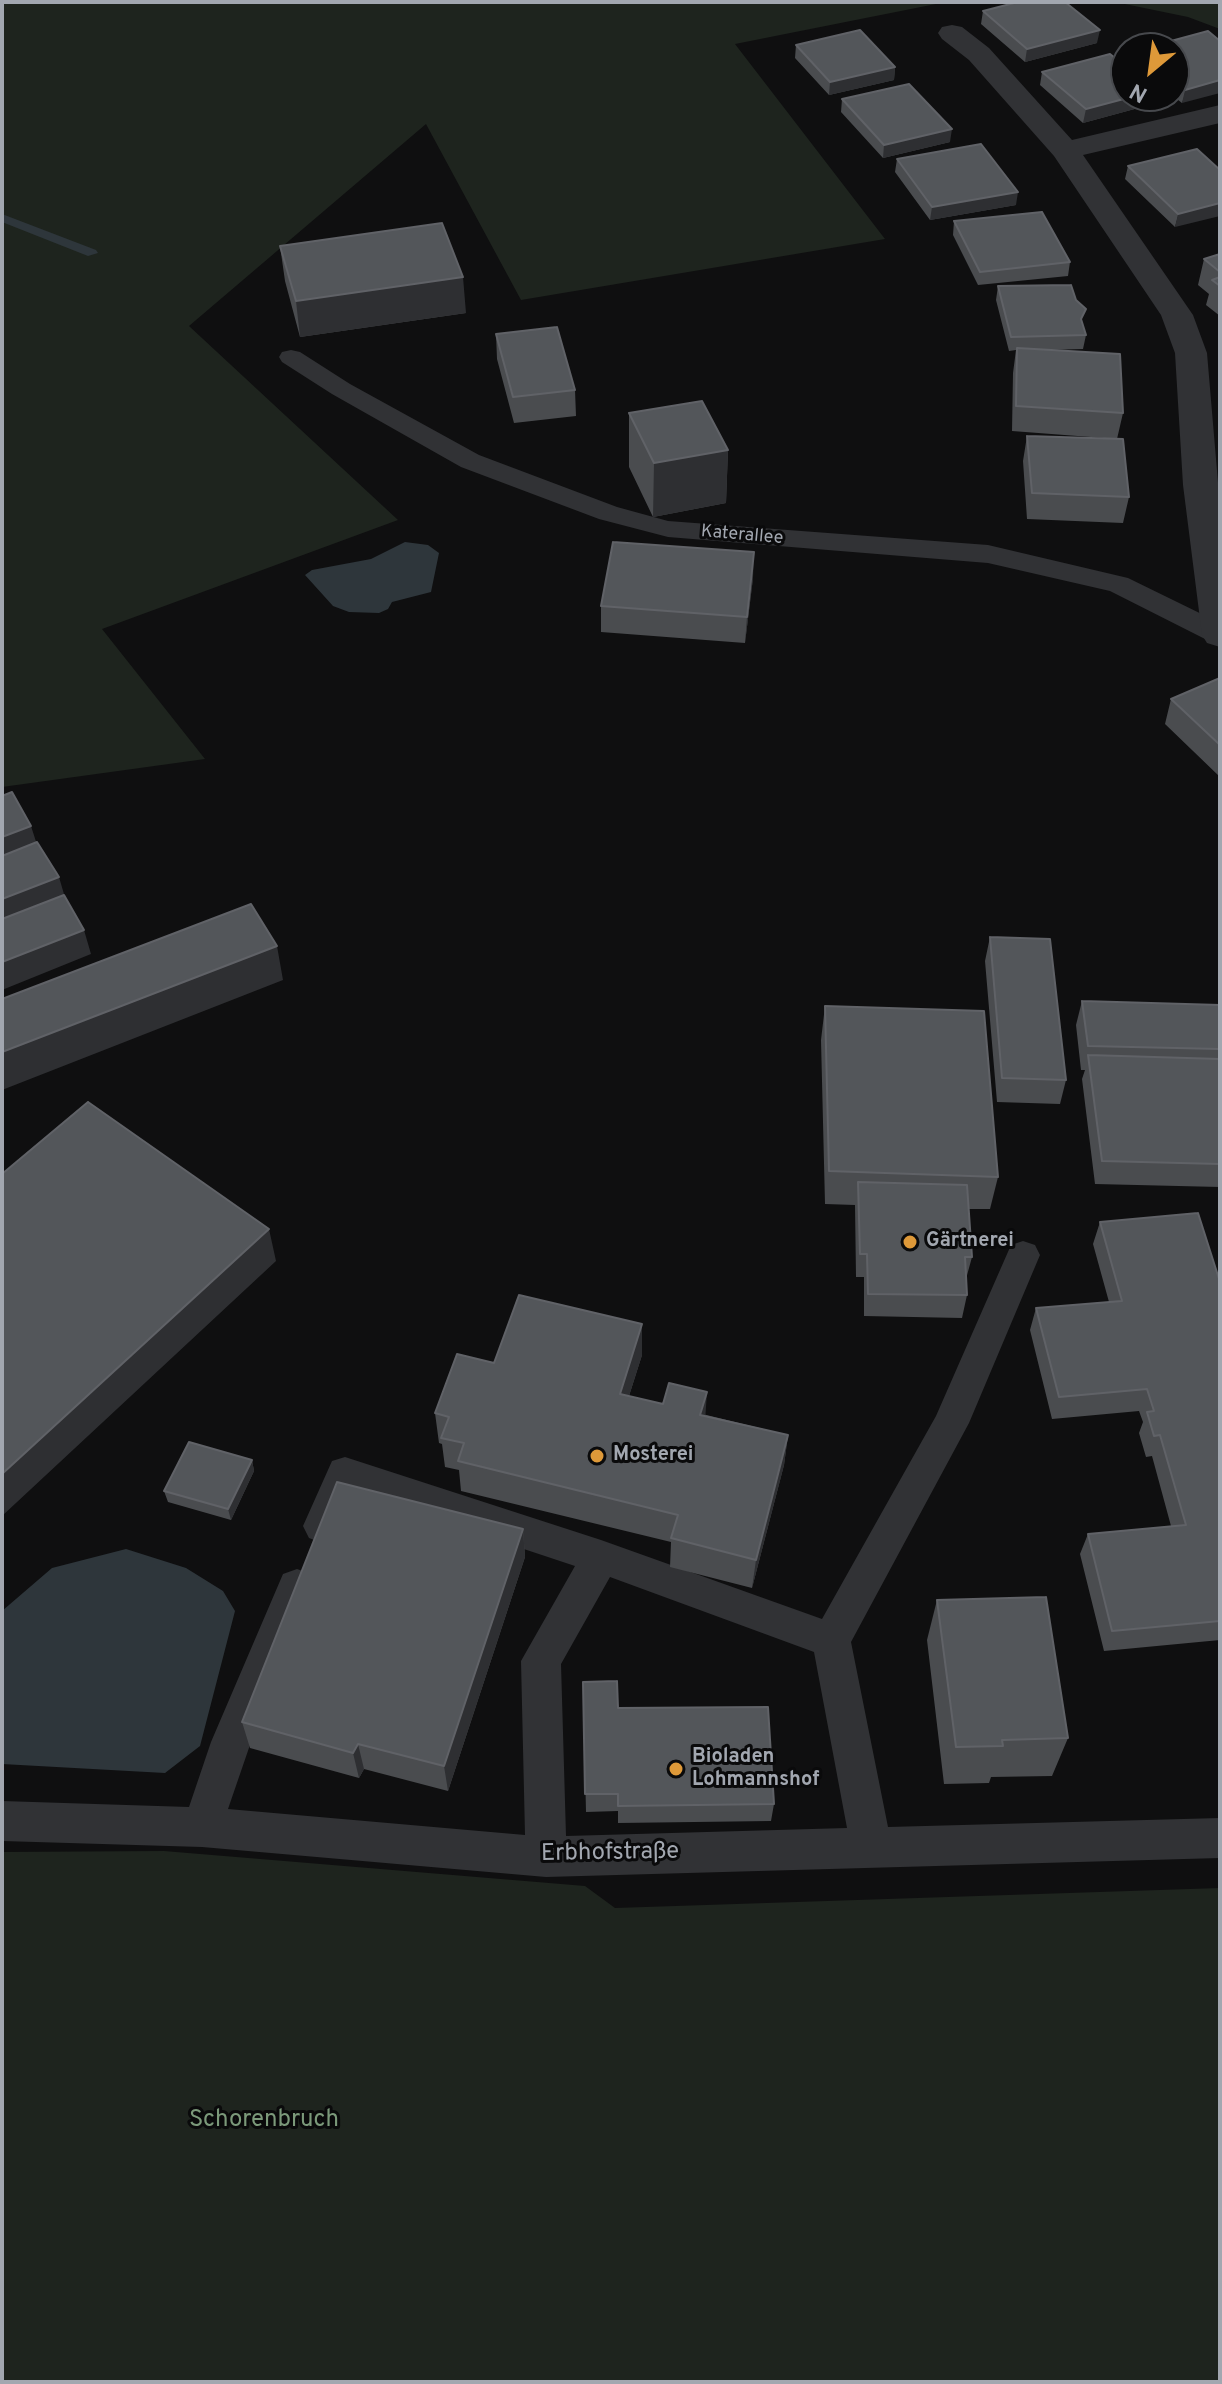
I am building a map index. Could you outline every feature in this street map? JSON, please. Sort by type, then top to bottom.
[{"type":"street","name":"Katerallee","points":[[952,33],[979,54],[1065,150],[1177,315],[1191,353],[1200,485],[1219,634]]},
{"type":"street","points":[[1065,150],[1220,114]]},
{"type":"lane","name":"Katerallee","points":[[291,357],[341,389],[470,461],[608,513],[668,529],[988,554],[1118,584],[1219,634]]},
{"type":"lane","points":[[872,1850],[831,1640],[951,1423],[1023,1255]]},
{"type":"lane","points":[[202,1827],[231,1742],[345,1473],[601,1557],[831,1640]]},
{"type":"lane","points":[[546,1857],[541,1661],[601,1557]]},
{"type":"lane","name":"Erbhofstraße","points":[[2,1821],[202,1827],[546,1857],[1220,1838]]},
{"type":"green space","points":[[2,2],[946,2],[735,44],[885,239],[521,300],[426,124],[189,326],[398,520],[102,629],[205,759],[2,787]]},
{"type":"green space","points":[[1115,2],[1220,2],[1220,29],[1188,17]]},
{"type":"green space","name":"Schorenbruch","points":[[164,1851],[585,1886],[615,1908],[1220,1888],[1220,2382],[2,2382],[2,1852]]},
{"type":"shaded area","points":[[405,542],[428,545],[439,553],[431,592],[392,602],[388,609],[379,613],[349,612],[333,606],[305,575],[312,570],[371,559]]},
{"type":"shaded area","points":[[126,1549],[186,1568],[223,1591],[235,1611],[200,1746],[165,1773],[2,1764],[2,1611],[52,1568]]},
{"type":"building","points":[[1018,2],[1065,2],[1100,30],[1027,49],[983,11]]},
{"type":"building","points":[[860,30],[895,67],[830,82],[796,45]]},
{"type":"building","points":[[1208,31],[1220,41],[1220,80],[1190,89],[1190,36]]},
{"type":"building","points":[[1110,54],[1110,103],[1086,109],[1042,72]]},
{"type":"building","points":[[909,84],[952,129],[884,145],[842,99]]},
{"type":"building","points":[[981,144],[1018,192],[932,207],[897,159]]},
{"type":"building","points":[[1197,149],[1220,170],[1220,203],[1178,214],[1128,166]]},
{"type":"building","points":[[1042,212],[1070,262],[980,272],[954,221]]},
{"type":"building","points":[[442,223],[463,277],[296,301],[280,246]]},
{"type":"building","points":[[1220,254],[1220,272],[1204,259]]},
{"type":"building","points":[[1071,285],[1076,300],[1086,309],[1081,319],[1086,335],[1011,337],[998,286]]},
{"type":"building","points":[[557,327],[575,390],[513,397],[496,334]]},
{"type":"building","points":[[1017,348],[1120,354],[1123,413],[1016,406]]},
{"type":"building","points":[[702,401],[728,450],[654,463],[629,413]]},
{"type":"building","points":[[1027,436],[1123,439],[1129,497],[1032,493]]},
{"type":"building","points":[[613,542],[754,552],[747,617],[601,606]]},
{"type":"building","points":[[1220,678],[1220,745],[1171,699]]},
{"type":"building","points":[[12,792],[31,826],[2,837],[2,796]]},
{"type":"building","points":[[37,842],[59,877],[2,899],[2,856]]},
{"type":"building","points":[[64,895],[84,930],[2,962],[2,919]]},
{"type":"building","points":[[251,904],[277,946],[2,1052],[2,999]]},
{"type":"building","points":[[990,937],[1050,939],[1066,1080],[1002,1078]]},
{"type":"building","points":[[1082,1001],[1220,1005],[1220,1049],[1088,1046]]},
{"type":"building","points":[[825,1006],[984,1011],[998,1177],[829,1171]]},
{"type":"building","points":[[1088,1055],[1220,1059],[1220,1164],[1102,1161]]},
{"type":"building","points":[[88,1102],[269,1229],[2,1474],[2,1174]]},
{"type":"building","name":"Gärtnerei","points":[[858,1182],[967,1185],[972,1257],[965,1257],[967,1295],[868,1294],[867,1254],[860,1254]]},
{"type":"building","points":[[1198,1213],[1220,1282],[1220,1621],[1112,1631],[1088,1534],[1186,1525],[1160,1435],[1154,1436],[1147,1412],[1154,1411],[1147,1389],[1059,1397],[1036,1308],[1122,1301],[1100,1222]]},
{"type":"building","name":"Mosterei","points":[[519,1295],[642,1324],[620,1394],[663,1404],[669,1383],[707,1392],[700,1415],[788,1435],[756,1560],[671,1538],[678,1515],[458,1461],[464,1443],[441,1438],[449,1417],[435,1413],[457,1354],[494,1363]]},
{"type":"building","points":[[189,1442],[252,1460],[228,1509],[164,1491]]},
{"type":"building","points":[[337,1482],[523,1529],[444,1766],[358,1744],[353,1753],[242,1722]]},
{"type":"building","points":[[1046,1597],[1068,1738],[1002,1740],[1003,1746],[956,1747],[937,1600]]},
{"type":"building","name":"Bioladen Lohmannshof","points":[[617,1681],[618,1708],[768,1707],[774,1804],[618,1806],[618,1794],[585,1794],[583,1682]]},
{"type":"waterway","points":[[2,218],[92,253]]},
{"type":"place","name":"Gärtnerei","points":[[910,1242]]},
{"type":"place","name":"Mosterei","points":[[597,1456]]},
{"type":"place","name":"Bioladen Lohmannshof","points":[[676,1769]]}]
